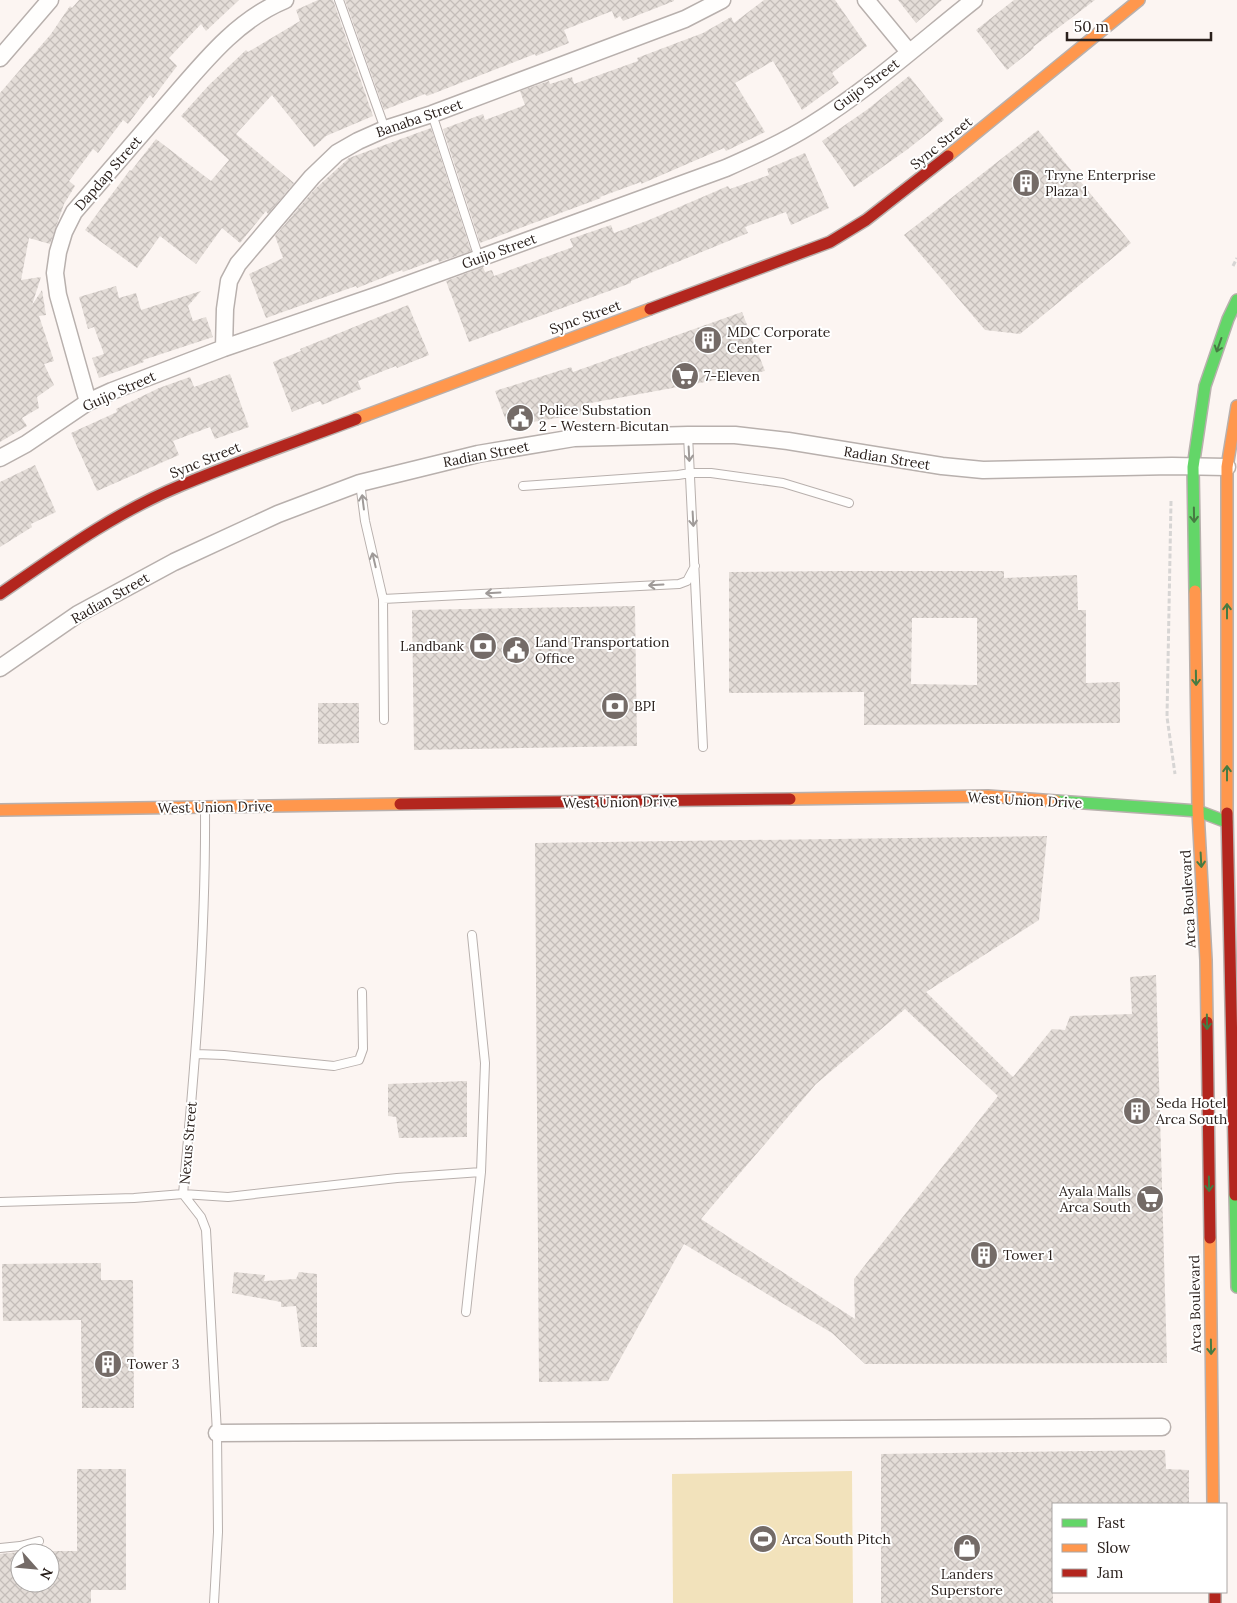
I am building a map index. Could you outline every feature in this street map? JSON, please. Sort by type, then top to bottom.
[{"type":"street","points":[[0,58],[50,0]]},
{"type":"street","name":"Dapdap Street","points":[[88,402],[58,295],[55,273],[58,252],[67,225],[74,212],[216,49],[243,24],[260,12],[285,0]]},
{"type":"street","name":"Banaba Street","points":[[224,348],[225,309],[229,281],[238,264],[312,177],[337,153],[358,140],[385,129],[432,114],[685,19],[722,0]]},
{"type":"street","points":[[866,0],[908,52]]},
{"type":"street","name":"Guijo Street","points":[[0,458],[26,444],[88,402],[112,391],[224,348],[384,293],[726,168],[768,149],[810,126],[847,101],[974,0]]},
{"type":"street","name":"Sync Street","points":[[0,594],[74,543],[130,510],[180,485],[830,242],[866,220],[910,187],[1139,0]]},
{"type":"street","name":"Arca Boulevard","points":[[1213,1503],[1206,960],[1198,811],[1192,467],[1205,386],[1228,319],[1237,300]]},
{"type":"street","points":[[1237,406],[1232,467],[1232,824],[1237,1287]]},
{"type":"street","name":"Radian Street","points":[[0,668],[78,614],[174,562],[278,514],[360,483],[478,454],[574,438],[688,435],[735,436],[788,441],[942,466],[983,470],[1232,467]]},
{"type":"street","name":"West Union Drive","points":[[0,810],[988,796],[1198,811],[1232,824]]},
{"type":"street","points":[[217,1433],[1162,1427]]},
{"type":"lane","points":[[339,0],[385,129]]},
{"type":"lane","points":[[432,114],[480,258]]},
{"type":"lane","points":[[688,435],[703,747]]},
{"type":"lane","points":[[523,486],[711,473],[783,483],[849,503]]},
{"type":"lane","points":[[360,483],[365,522],[383,599],[384,720]]},
{"type":"lane","points":[[383,599],[680,584],[687,581],[695,566]]},
{"type":"lane","name":"Nexus Street","points":[[205,808],[206,845],[196,1054],[183,1194],[201,1216],[206,1230],[217,1433],[218,1532],[214,1603]]},
{"type":"lane","points":[[466,1312],[481,1172],[485,1063],[472,935]]},
{"type":"lane","points":[[196,1054],[334,1066],[359,1060],[363,1049],[362,992]]},
{"type":"lane","points":[[0,1202],[134,1198],[183,1194],[228,1197],[397,1178],[481,1172]]},
{"type":"lane","points":[[1,1547],[20,1546],[39,1541]]},
{"type":"path","points":[[1233,266],[1237,258]]},
{"type":"path","points":[[1171,492],[1167,717],[1176,779]]},
{"type":"shaded area","name":"Arca South Pitch","points":[[852,1471],[853,1603],[673,1603],[672,1474]]},
{"type":"building","points":[[79,0],[239,0],[206,31],[201,24],[169,58],[177,66],[153,98],[150,95],[128,124],[123,120],[98,153],[93,149],[69,181],[75,186],[64,204],[50,244],[29,238],[21,280],[41,277],[32,305],[42,290],[46,315],[39,316],[54,361],[44,364],[54,385],[37,397],[39,408],[22,418],[27,426],[0,442],[0,93],[51,34],[70,6],[72,8]]},
{"type":"building","points":[[318,0],[333,0],[373,116],[326,136],[314,147],[272,95],[236,134],[294,183],[268,214],[266,211],[240,243],[222,228],[196,264],[160,236],[137,268],[85,230],[156,139],[211,181],[229,160],[181,116],[209,85],[246,50],[248,52],[300,21],[296,10]]},
{"type":"building","points":[[345,0],[674,1],[623,21],[620,16],[615,19],[612,11],[564,30],[569,43],[384,110]]},
{"type":"building","points":[[764,0],[835,0],[867,46],[832,73],[839,83],[802,110],[773,61],[735,83],[765,132],[726,151],[724,148],[641,184],[641,182],[480,243],[443,129],[483,114],[485,120],[525,105],[520,91],[549,81],[550,84],[572,77],[574,84],[638,61],[637,58],[703,33],[731,17],[734,23]]},
{"type":"building","points":[[898,0],[942,0],[916,23]]},
{"type":"building","points":[[1014,0],[1095,0],[1033,47],[1007,70],[976,30]]},
{"type":"building","points":[[909,76],[944,120],[908,149],[854,187],[822,141],[868,109]]},
{"type":"building","points":[[431,128],[471,251],[439,262],[438,259],[403,272],[402,270],[357,288],[356,286],[266,318],[249,274],[283,258],[275,236],[315,189],[349,158]]},
{"type":"building","name":"Tryne Enterprise Plaza 1","points":[[1038,130],[1131,243],[1020,334],[985,330],[904,235]]},
{"type":"building","points":[[805,153],[829,208],[791,225],[786,212],[745,227],[748,233],[631,281],[631,283],[469,342],[446,281],[483,267],[485,272],[492,270],[494,276],[573,247],[570,239],[611,225],[614,233],[728,186],[730,189],[769,175],[767,169]]},
{"type":"building","points":[[116,286],[119,298],[136,293],[141,310],[201,291],[188,306],[193,321],[206,317],[213,337],[143,360],[144,362],[99,378],[92,358],[104,354],[94,327],[88,329],[79,297]]},
{"type":"building","points":[[408,305],[429,355],[358,381],[361,389],[322,405],[320,401],[292,412],[273,362]]},
{"type":"building","name":"MDC Corporate Center","points":[[742,312],[765,371],[585,404],[588,413],[508,426],[495,391],[571,367],[573,372]]},
{"type":"building","points":[[230,374],[249,427],[215,439],[210,427],[173,441],[179,455],[97,491],[71,433],[117,412],[116,409],[159,388],[190,377],[194,387]]},
{"type":"building","points":[[35,465],[56,512],[31,524],[32,527],[0,547],[0,482]]},
{"type":"building","points":[[1004,571],[1004,578],[1077,575],[1078,610],[1086,610],[1086,683],[1120,682],[1120,723],[864,725],[864,692],[729,693],[729,572]],"holes":[[[912,618],[977,618],[977,685],[911,684]]]},
{"type":"building","points":[[635,606],[637,746],[414,750],[412,610]]},
{"type":"building","points":[[318,703],[359,703],[359,743],[318,744]]},
{"type":"building","points":[[1047,836],[1039,920],[926,992],[1013,1077],[1052,1029],[1065,1030],[1070,1016],[1132,1014],[1130,977],[1156,975],[1167,1363],[865,1364],[832,1333],[684,1244],[608,1381],[539,1382],[535,843]],"holes":[[[905,1009],[998,1096],[854,1279],[855,1319],[701,1219],[816,1084]]]},
{"type":"building","points":[[467,1081],[467,1137],[399,1138],[396,1117],[388,1116],[388,1084]]},
{"type":"building","name":"Tower 3","points":[[101,1263],[101,1280],[133,1280],[134,1408],[82,1408],[81,1320],[3,1321],[2,1264]]},
{"type":"building","points":[[234,1272],[265,1275],[264,1281],[296,1279],[299,1272],[317,1274],[317,1347],[301,1347],[296,1306],[281,1307],[281,1302],[232,1293]]},
{"type":"building","name":"Landers Superstore","points":[[1165,1450],[1166,1469],[1189,1470],[1189,1503],[1052,1503],[1053,1603],[881,1603],[881,1454]]},
{"type":"building","points":[[77,1469],[126,1469],[126,1590],[91,1590],[91,1603],[0,1603],[0,1554],[10,1553],[10,1593],[60,1593],[60,1551],[77,1551]]},
{"type":"traffic: fast","points":[[1195,591],[1193,467],[1205,386],[1228,319],[1237,300]]},
{"type":"traffic: fast","points":[[1056,801],[1198,811],[1227,822]]},
{"type":"traffic: fast","points":[[1235,1195],[1237,1287]]},
{"type":"traffic: slow","points":[[948,156],[1139,0]]},
{"type":"traffic: slow","points":[[356,419],[650,309]]},
{"type":"traffic: slow","points":[[1227,813],[1227,467],[1237,406]]},
{"type":"traffic: slow","points":[[1195,591],[1198,811],[1206,960],[1207,1022]]},
{"type":"traffic: slow","points":[[790,799],[988,796],[1056,801]]},
{"type":"traffic: slow","points":[[0,810],[400,804]]},
{"type":"traffic: slow","points":[[1210,1238],[1213,1503]]},
{"type":"traffic: jam","points":[[650,309],[830,242],[866,220],[948,156]]},
{"type":"traffic: jam","points":[[0,594],[88,535],[158,496],[225,468],[356,419]]},
{"type":"traffic: jam","points":[[400,804],[790,799]]},
{"type":"traffic: jam","points":[[1227,813],[1235,1195]]},
{"type":"traffic: jam","points":[[1207,1022],[1210,1238]]},
{"type":"traffic: jam","points":[[1215,1593],[1215,1603]]},
{"type":"place","name":"Tryne Enterprise Plaza 1","points":[[1026,183]]},
{"type":"place","name":"MDC Corporate Center","points":[[708,340]]},
{"type":"place","name":"7-Eleven","points":[[685,376]]},
{"type":"place","name":"Police Substation 2 - Western Bicutan","points":[[520,418]]},
{"type":"place","name":"Landbank","points":[[483,646]]},
{"type":"place","name":"Land Transportation Office","points":[[516,650]]},
{"type":"place","name":"BPI","points":[[615,706]]},
{"type":"place","name":"Seda Hotel Arca South","points":[[1137,1111]]},
{"type":"place","name":"Ayala Malls Arca South","points":[[1150,1199]]},
{"type":"place","name":"Tower 1","points":[[984,1255]]},
{"type":"place","name":"Tower 3","points":[[108,1364]]},
{"type":"place","name":"Arca South Pitch","points":[[763,1539]]},
{"type":"place","name":"Landers Superstore","points":[[967,1548]]}]
